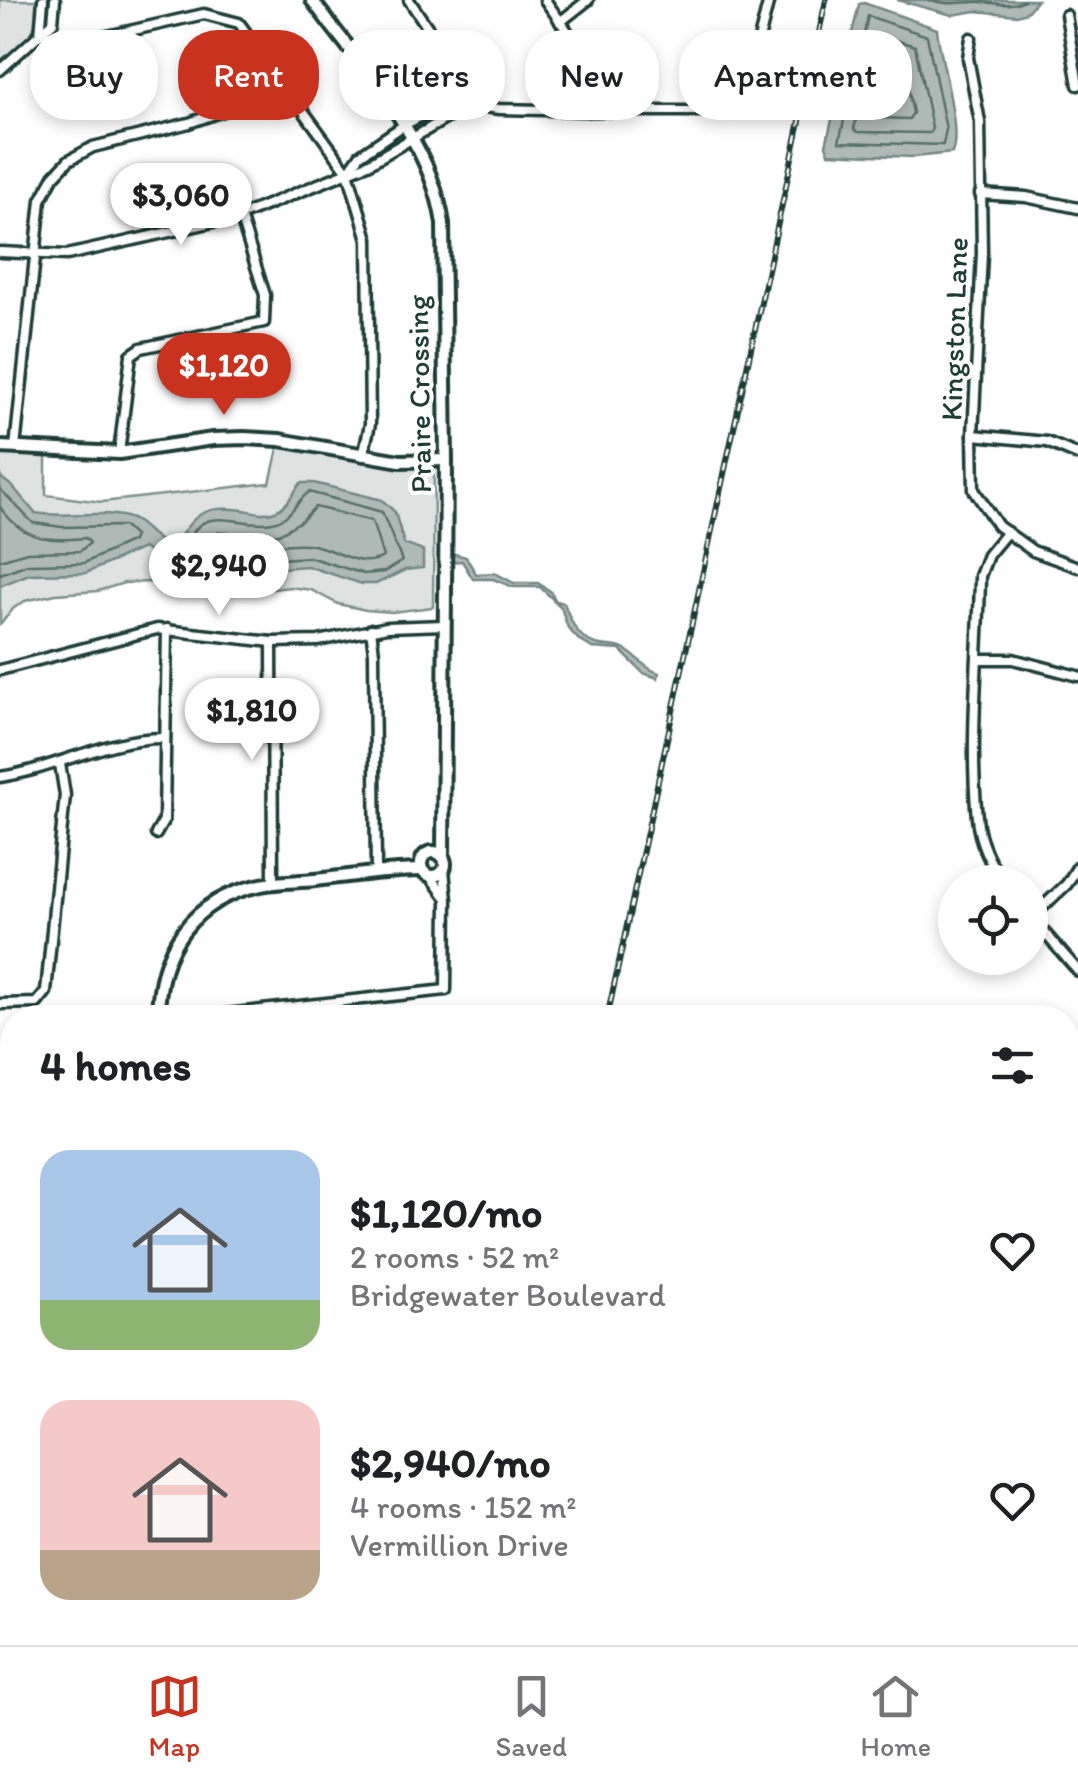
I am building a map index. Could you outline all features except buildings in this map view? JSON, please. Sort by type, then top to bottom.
[{"type":"street","points":[[40,30],[42,0]]},
{"type":"street","points":[[45,30],[53,22],[54,0]]},
{"type":"street","name":"Praire Crossing","points":[[312,0],[412,137],[439,198],[446,460],[440,860]]},
{"type":"street","points":[[409,0],[430,30]]},
{"type":"street","points":[[545,0],[566,30]]},
{"type":"street","points":[[560,22],[588,0]]},
{"type":"street","points":[[659,111],[703,111],[737,98],[748,84],[769,0]]},
{"type":"street","points":[[134,30],[204,14],[223,16],[244,30]]},
{"type":"street","points":[[1066,16],[1078,85]]},
{"type":"street","name":"Kingston Lane","points":[[972,38],[968,58],[978,103],[982,253],[972,435],[974,490],[998,526],[1033,550],[1078,566]]},
{"type":"street","points":[[0,70],[30,44]]},
{"type":"street","points":[[15,448],[41,200],[54,176],[69,160],[92,147],[199,120]]},
{"type":"street","points":[[311,120],[348,172],[368,239],[370,424],[363,456]]},
{"type":"street","points":[[348,172],[360,154],[414,120]]},
{"type":"street","points":[[0,252],[68,255],[240,216],[368,164],[442,120]]},
{"type":"street","points":[[980,194],[1026,197],[1078,208]]},
{"type":"street","points":[[119,453],[132,355],[141,348],[264,322],[265,295],[240,216]]},
{"type":"street","points":[[972,435],[1047,442],[1078,455]]},
{"type":"street","points":[[0,447],[119,453],[244,438],[280,440],[400,461],[446,460]]},
{"type":"street","points":[[991,865],[977,822],[980,576],[988,554],[1007,532]]},
{"type":"street","points":[[0,670],[119,636],[166,628],[272,642],[318,640],[370,629],[446,625]]},
{"type":"street","points":[[156,834],[164,820],[166,628]]},
{"type":"street","points":[[370,629],[374,660],[376,872]]},
{"type":"street","points":[[272,642],[273,883]]},
{"type":"street","points":[[978,659],[1013,658],[1078,676]]},
{"type":"street","points":[[0,777],[60,764],[133,740],[166,738]]},
{"type":"street","points":[[0,1004],[41,1000],[46,992],[64,801],[60,764]]},
{"type":"street","points":[[425,868],[438,876],[440,860]]},
{"type":"street","points":[[159,1005],[162,969],[181,933],[203,911],[230,894],[273,883],[425,868],[440,860]]},
{"type":"street","points":[[308,1005],[446,990],[447,900],[440,860]]},
{"type":"street","points":[[1048,902],[1068,884],[1078,866]]},
{"type":"street","points":[[425,868],[447,900]]},
{"type":"street","points":[[1048,937],[1078,972]]},
{"type":"shaded area","points":[[0,0],[39,0],[33,30],[0,63]]},
{"type":"shaded area","points":[[280,440],[384,464],[434,466],[433,607],[392,612],[366,610],[338,604],[311,590],[290,587],[241,593],[197,584],[149,582],[25,601],[0,624],[0,451],[46,454],[46,495],[102,502],[270,483]]},
{"type":"water","points":[[897,0],[1037,0],[1027,12],[1017,15],[976,11],[952,15]]},
{"type":"water","points":[[859,4],[937,29],[952,111],[952,153],[913,157],[829,153],[826,145],[832,120],[912,120],[912,30],[853,30]]},
{"type":"water","points":[[0,477],[35,513],[126,517],[174,546],[188,526],[209,510],[271,512],[284,506],[301,483],[314,483],[382,500],[395,512],[404,544],[423,551],[423,568],[405,570],[376,584],[362,584],[307,566],[235,572],[208,562],[165,562],[143,548],[86,573],[29,574],[0,586]]},
{"type":"water","points":[[451,553],[466,557],[476,574],[495,573],[514,583],[538,583],[556,601],[564,603],[573,624],[586,639],[625,650],[659,673],[658,678],[643,673],[620,650],[592,648],[578,639],[568,628],[561,607],[540,587],[513,587],[493,579],[473,579],[462,561],[451,562]]},
{"type":"railway","points":[[610,1005],[826,0]]}]
